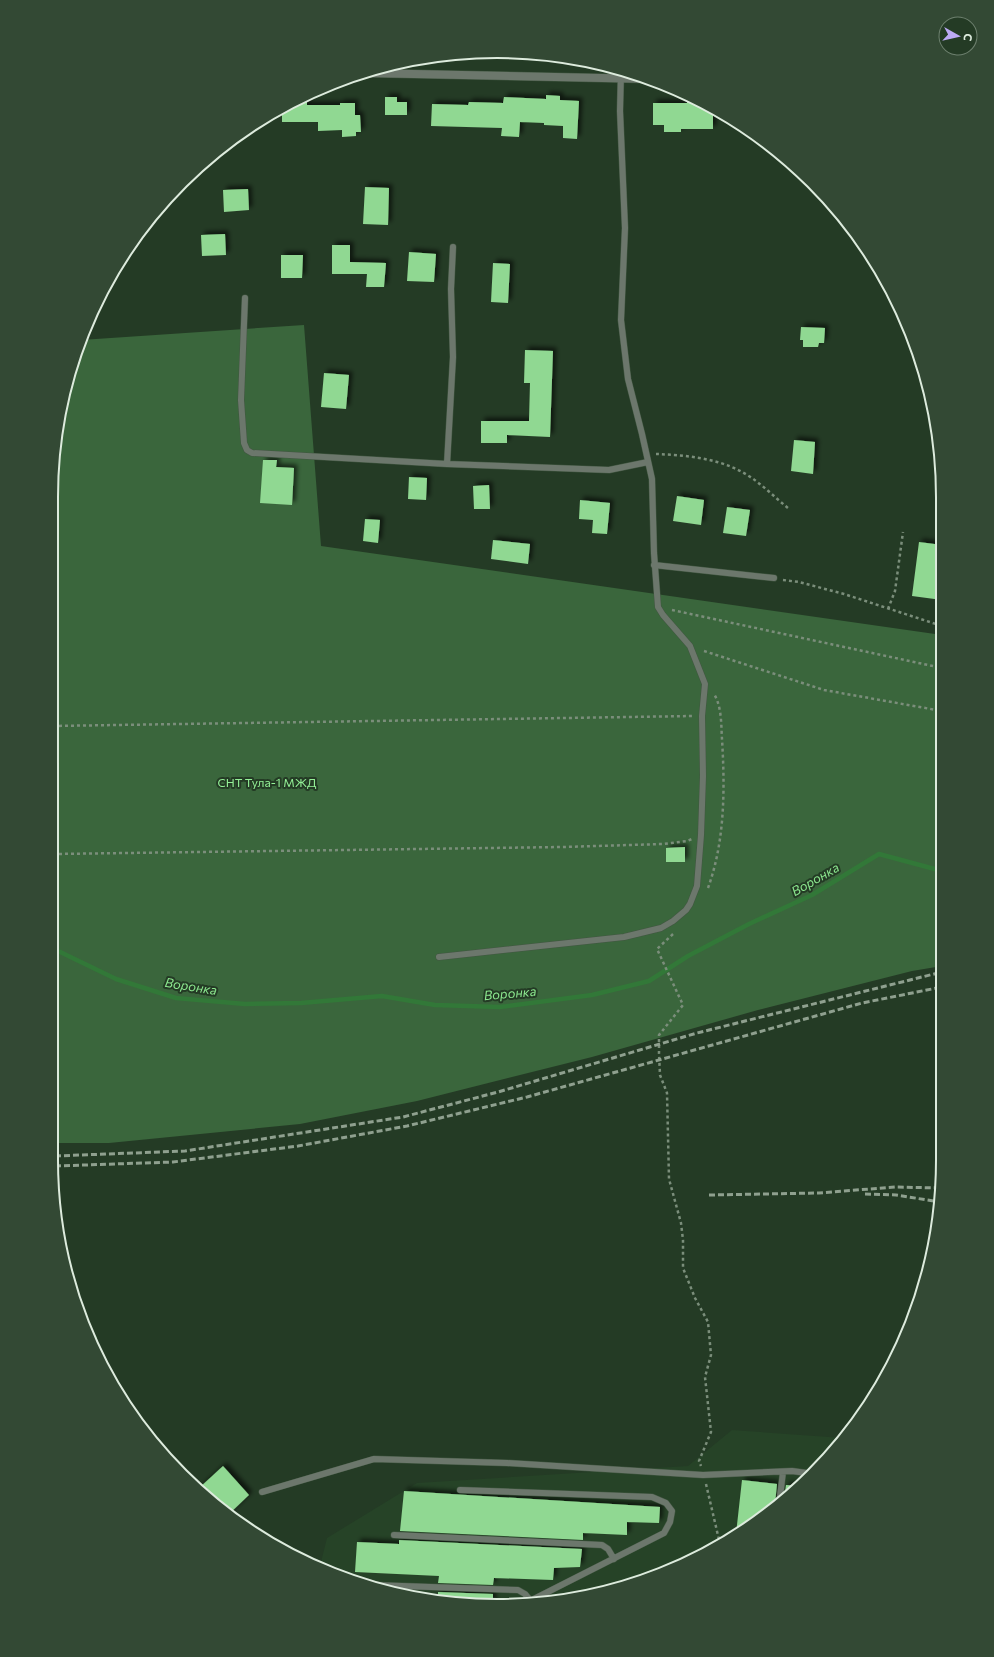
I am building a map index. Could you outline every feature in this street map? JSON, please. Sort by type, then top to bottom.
[{"type":"street","points":[[383,73],[618,75]]},
{"type":"lane","points":[[439,957],[624,937],[661,928],[680,916],[690,904],[697,886],[701,835],[703,776],[702,716],[705,684],[690,646],[663,615],[658,607],[654,565],[652,479],[628,379],[621,320],[625,228],[620,76]]},
{"type":"lane","points":[[447,464],[453,357],[451,288],[453,247]]},
{"type":"lane","points":[[245,298],[241,400],[244,443],[247,450],[254,453],[447,464],[609,470],[648,462]]},
{"type":"lane","points":[[654,565],[774,578]]},
{"type":"lane","points":[[262,1492],[374,1459],[507,1463],[703,1476],[792,1471],[804,1473]]},
{"type":"lane","points":[[780,1495],[783,1472]]},
{"type":"lane","points":[[460,1490],[652,1497],[666,1502],[672,1511],[670,1522],[664,1533],[536,1597]]},
{"type":"lane","points":[[394,1535],[602,1545],[608,1549],[614,1559]]},
{"type":"lane","points":[[389,1586],[518,1590],[528,1598]]},
{"type":"path","points":[[646,453],[679,455],[727,465],[744,473],[788,508]]},
{"type":"path","points":[[888,609],[895,591],[903,532]]},
{"type":"path","points":[[774,578],[799,582],[936,624]]},
{"type":"path","points":[[658,607],[936,667]]},
{"type":"path","points":[[690,646],[824,690],[936,710]]},
{"type":"path","points":[[705,684],[715,696],[719,705],[725,778],[720,841],[710,882]]},
{"type":"path","points":[[58,726],[702,716]]},
{"type":"path","points":[[58,854],[376,850],[663,844],[687,841],[701,835]]},
{"type":"path","points":[[657,949],[683,1005],[659,1035],[660,1075],[667,1093],[669,1179],[681,1223],[683,1240],[683,1268],[695,1298],[708,1322],[711,1355],[705,1377],[711,1432],[699,1460],[719,1538]]},
{"type":"shaded area","points":[[732,1430],[836,1438],[807,1470],[786,1490],[741,1525],[691,1554],[665,1566],[638,1576],[583,1591],[526,1598],[497,1599],[440,1595],[411,1591],[383,1584],[356,1576],[321,1562],[327,1538],[417,1483],[688,1466]]},
{"type":"green space","name":"СНТ Тула-1 МЖД","points":[[304,325],[321,546],[936,634],[936,967],[912,971],[758,1010],[592,1057],[417,1101],[300,1124],[109,1143],[58,1143],[59,468],[66,411],[73,383],[87,340]]},
{"type":"building","points":[[546,95],[560,96],[560,100],[579,101],[577,139],[563,138],[563,126],[544,125],[544,123],[520,122],[519,137],[501,136],[502,128],[431,126],[432,104],[468,105],[469,102],[503,103],[504,97],[546,99]]},
{"type":"building","points":[[385,97],[397,97],[397,102],[407,102],[407,115],[385,115]]},
{"type":"building","points":[[307,101],[307,105],[340,105],[340,103],[355,103],[355,115],[360,115],[361,132],[356,132],[356,136],[342,137],[342,130],[318,131],[318,122],[282,122],[282,115]]},
{"type":"building","points":[[687,101],[713,115],[713,129],[681,129],[681,132],[664,132],[664,125],[653,125],[653,103],[687,103]]},
{"type":"building","points":[[365,187],[389,188],[388,225],[363,224]]},
{"type":"building","points":[[248,189],[249,210],[224,212],[223,190]]},
{"type":"building","points":[[225,234],[226,255],[202,256],[201,235]]},
{"type":"building","points":[[332,245],[350,245],[350,262],[386,263],[384,287],[366,287],[367,274],[332,274]]},
{"type":"building","points":[[409,252],[436,254],[434,282],[407,281]]},
{"type":"building","points":[[281,255],[303,255],[302,278],[281,278]]},
{"type":"building","points":[[493,263],[510,264],[508,303],[491,302]]},
{"type":"building","points":[[801,327],[825,328],[824,343],[819,343],[818,347],[803,347],[803,340],[800,340]]},
{"type":"building","points":[[525,350],[553,351],[550,437],[507,435],[507,443],[481,443],[481,421],[529,421],[530,383],[524,383]]},
{"type":"building","points":[[324,373],[349,375],[346,409],[321,407]]},
{"type":"building","points":[[794,440],[815,442],[813,474],[791,471]]},
{"type":"building","points":[[263,460],[277,460],[276,467],[294,468],[292,505],[260,503]]},
{"type":"building","points":[[409,477],[427,478],[426,500],[408,499]]},
{"type":"building","points":[[489,485],[490,509],[474,509],[473,486]]},
{"type":"building","points":[[677,496],[704,500],[701,525],[673,521]]},
{"type":"building","points":[[580,500],[610,503],[607,534],[592,533],[593,520],[579,519]]},
{"type":"building","points":[[727,507],[750,510],[746,536],[723,533]]},
{"type":"building","points":[[365,519],[380,520],[378,543],[363,541]]},
{"type":"building","points":[[493,540],[530,544],[528,564],[491,559]]},
{"type":"building","points":[[919,542],[936,544],[936,599],[912,596]]},
{"type":"building","points":[[685,847],[685,862],[666,862],[666,848]]},
{"type":"building","points":[[223,1466],[249,1495],[233,1510],[203,1485]]},
{"type":"building","points":[[742,1480],[777,1484],[776,1499],[737,1528]]},
{"type":"building","points":[[786,1485],[791,1485],[786,1490]]},
{"type":"building","points":[[404,1491],[660,1507],[659,1523],[627,1522],[627,1535],[583,1533],[583,1540],[400,1531]]},
{"type":"building","points":[[399,1540],[582,1549],[580,1567],[554,1568],[553,1580],[494,1578],[493,1585],[438,1583],[439,1576],[355,1572],[357,1542],[399,1544]]},
{"type":"building","points":[[438,1592],[493,1594],[493,1599],[468,1598],[438,1595]]},
{"type":"waterway","name":"Воронка","points":[[58,951],[116,979],[176,998],[245,1004],[301,1003],[382,996],[435,1005],[500,1007],[592,995],[649,981],[688,956],[749,924],[812,895],[879,854],[936,869]]},
{"type":"railway","points":[[58,1156],[185,1151],[403,1117],[498,1092],[697,1033],[936,973]]},
{"type":"railway","points":[[58,1166],[173,1162],[298,1146],[407,1126],[527,1097],[862,1003],[936,988]]},
{"type":"railway","points":[[709,1195],[819,1193],[895,1187],[935,1188]]},
{"type":"railway","points":[[865,1194],[896,1195],[934,1201]]}]
